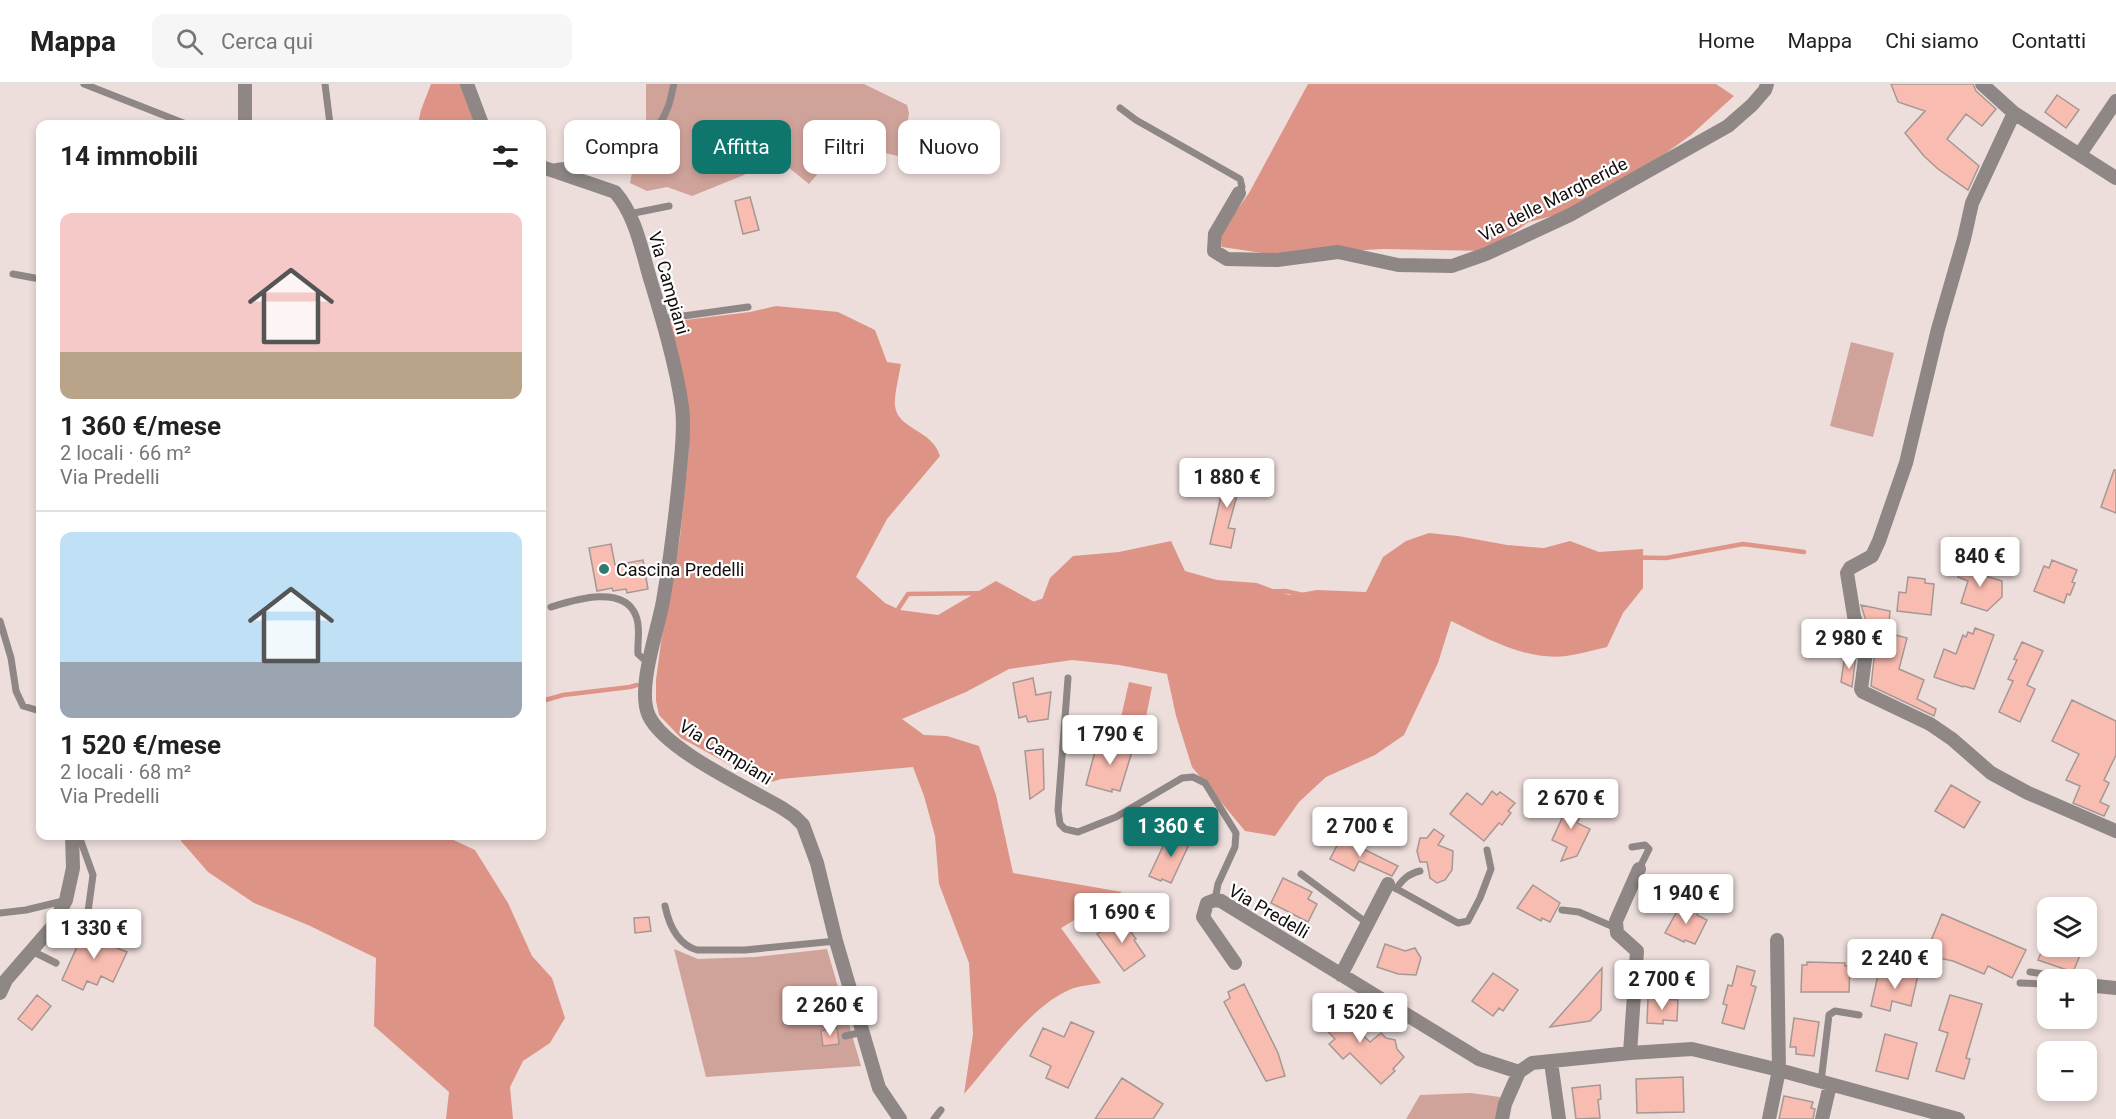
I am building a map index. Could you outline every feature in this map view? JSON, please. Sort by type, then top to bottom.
[{"type":"street","points":[[245,84],[245,120]]},
{"type":"street","points":[[467,84],[480,120]]},
{"type":"street","name":"Via delle Margheride","points":[[1239,193],[1215,234],[1214,251],[1227,259],[1277,260],[1338,252],[1398,265],[1452,266],[1486,254],[1570,215],[1728,126],[1752,105],[1765,90],[1767,84]]},
{"type":"street","points":[[1982,84],[2014,113],[2116,178]]},
{"type":"street","points":[[2080,154],[2116,100]]},
{"type":"street","points":[[2014,113],[1972,203],[1938,329],[1906,463],[1879,541],[1872,556],[1850,568],[1847,573],[1854,616],[1866,652],[1861,689],[1930,724],[1952,739],[1991,773],[2028,793],[2116,831]]},
{"type":"street","name":"Via Campiani","points":[[546,168],[615,192],[622,200],[629,214],[662,319],[682,408],[682,445],[675,526],[663,602],[649,664],[644,700],[648,716],[659,732],[694,757],[795,816],[803,825],[817,863],[836,941],[879,1088],[900,1119]]},
{"type":"street","points":[[0,993],[6,980],[52,927],[66,900],[73,868],[72,840]]},
{"type":"street","points":[[1630,1053],[1637,951],[1617,933],[1616,921],[1640,869]]},
{"type":"street","points":[[1341,975],[1367,923],[1392,887]]},
{"type":"street","name":"Via Predelli","points":[[1235,963],[1203,917],[1207,903],[1215,900],[1221,901],[1479,1059],[1519,1071]]},
{"type":"street","points":[[1769,1119],[1779,1070],[1778,940]]},
{"type":"street","points":[[2097,986],[2116,988]]},
{"type":"street","points":[[1502,1119],[1505,1104],[1519,1071],[1532,1063],[1692,1049],[1779,1070],[1913,1113],[1959,1119]]},
{"type":"street","points":[[1551,1062],[1559,1119]]},
{"type":"street","points":[[1822,1119],[1826,1084]]},
{"type":"lane","points":[[84,84],[176,120]]},
{"type":"lane","points":[[325,84],[330,120]]},
{"type":"lane","points":[[546,168],[561,165],[606,166],[620,162],[640,147],[656,129],[668,108],[674,84]]},
{"type":"lane","points":[[1120,108],[1136,120],[1240,179],[1242,187],[1239,193]]},
{"type":"lane","points":[[629,214],[669,206]]},
{"type":"lane","points":[[13,274],[36,278]]},
{"type":"lane","points":[[662,319],[748,307]]},
{"type":"lane","points":[[551,607],[584,597],[614,598],[630,606],[636,615],[638,624],[638,654],[649,664]]},
{"type":"lane","points":[[0,621],[11,658],[16,691],[23,706],[36,710]]},
{"type":"lane","points":[[1068,678],[1058,810],[1060,824],[1065,829],[1078,832],[1116,817],[1182,778],[1193,777],[1209,788],[1236,833],[1235,847],[1218,884],[1215,900]]},
{"type":"lane","points":[[1190,831],[1198,823],[1228,819]]},
{"type":"lane","points":[[80,840],[93,875],[87,919]]},
{"type":"lane","points":[[1632,847],[1645,845],[1649,849],[1640,869]]},
{"type":"lane","points":[[1420,871],[1411,873],[1392,887],[1458,923],[1468,921],[1491,869],[1487,850]]},
{"type":"lane","points":[[1301,874],[1367,923]]},
{"type":"lane","points":[[0,913],[26,910],[66,900]]},
{"type":"lane","points":[[665,906],[669,922],[678,938],[697,950],[744,950],[836,941]]},
{"type":"lane","points":[[1562,910],[1579,912],[1616,928]]},
{"type":"lane","points":[[32,951],[56,963]]},
{"type":"lane","points":[[2030,972],[2037,974]]},
{"type":"lane","points":[[2020,983],[2037,982]]},
{"type":"lane","points":[[1826,1084],[1829,1015],[1835,1011],[1859,1015]]},
{"type":"lane","points":[[845,1035],[863,1032]]},
{"type":"lane","points":[[934,1119],[941,1110]]},
{"type":"shaded area","points":[[431,84],[461,84],[474,120],[419,120]]},
{"type":"shaded area","points":[[646,84],[864,84],[907,105],[909,113],[908,120],[898,120],[898,156],[886,153],[886,120],[803,120],[803,174],[818,174],[809,184],[791,170],[791,120],[692,120],[692,174],[745,174],[692,196],[667,187],[647,191],[630,183],[632,174],[680,174],[680,120],[646,120]]},
{"type":"shaded area","points":[[1308,84],[1716,84],[1734,96],[1691,135],[1659,158],[1575,210],[1529,222],[1486,251],[1383,249],[1276,255],[1222,247],[1221,232],[1249,193]]},
{"type":"shaded area","points":[[776,306],[838,312],[875,330],[887,362],[901,364],[895,396],[897,414],[908,425],[930,440],[940,456],[887,519],[856,577],[885,603],[900,610],[938,615],[996,581],[1040,605],[1050,578],[1073,556],[1119,552],[1171,541],[1185,571],[1217,580],[1257,583],[1289,595],[1317,590],[1366,592],[1383,557],[1406,541],[1429,533],[1507,545],[1544,548],[1570,541],[1599,552],[1643,549],[1643,588],[1623,613],[1607,647],[1566,656],[1551,657],[1521,652],[1451,621],[1438,663],[1404,735],[1375,755],[1326,777],[1299,802],[1275,836],[1245,831],[1192,767],[1176,716],[1167,674],[1119,665],[1072,660],[1009,669],[966,692],[902,719],[924,735],[947,736],[979,746],[996,795],[1013,873],[1122,892],[1061,928],[1101,983],[1069,990],[1037,1011],[964,1094],[973,1034],[969,963],[939,884],[935,836],[913,767],[781,779],[765,784],[681,738],[659,715],[656,680],[680,537],[689,447],[688,410],[669,322],[750,312]]},
{"type":"shaded area","points":[[1851,342],[1894,353],[1873,437],[1830,426]]},
{"type":"shaded area","points":[[1129,682],[1152,687],[1144,727],[1120,722]]},
{"type":"shaded area","points":[[454,840],[475,850],[508,903],[532,956],[552,978],[565,1018],[550,1043],[523,1061],[510,1087],[513,1119],[446,1119],[449,1092],[374,1026],[376,958],[308,925],[254,903],[208,872],[181,841]]},
{"type":"shaded area","points":[[674,949],[698,959],[755,957],[827,949],[861,1066],[706,1077]]},
{"type":"shaded area","points":[[1471,1093],[1500,1097],[1496,1119],[1406,1119],[1420,1095]]},
{"type":"building","points":[[1891,84],[1973,84],[1976,91],[1996,109],[1982,126],[1966,114],[1947,139],[1979,166],[1968,190],[1938,169],[1905,133],[1925,111],[1898,102]]},
{"type":"building","points":[[2057,95],[2079,110],[2066,128],[2045,112]]},
{"type":"building","points":[[750,197],[759,230],[743,234],[735,201]]},
{"type":"building","points":[[1228,466],[1244,470],[1228,528],[1235,529],[1231,548],[1210,544]]},
{"type":"building","points":[[2114,470],[2116,470],[2116,513],[2101,507]]},
{"type":"building","name":"Cascina Predelli","points":[[611,544],[615,565],[643,560],[648,589],[627,593],[626,589],[613,591],[612,588],[597,591],[589,548]]},
{"type":"building","points":[[2052,560],[2077,570],[2072,582],[2075,583],[2064,603],[2034,591],[2044,566],[2049,568]]},
{"type":"building","points":[[1964,562],[1985,570],[1983,575],[2002,581],[2002,597],[1987,611],[1961,603],[1968,581],[1958,577]]},
{"type":"building","points":[[1908,577],[1925,579],[1925,583],[1934,584],[1931,615],[1897,611],[1899,592],[1906,593]]},
{"type":"building","points":[[1861,605],[1890,611],[1888,633],[1907,638],[1899,669],[1924,680],[1917,699],[1936,709],[1934,716],[1871,686],[1875,650]]},
{"type":"building","points":[[1975,628],[1994,635],[1974,689],[1934,677],[1944,649],[1956,654],[1963,635],[1966,637],[1968,632],[1973,634]]},
{"type":"building","points":[[2022,642],[2043,651],[2027,685],[2035,689],[2020,722],[1999,712],[2013,681],[2008,679]]},
{"type":"building","points":[[1845,654],[1856,655],[1852,687],[1841,682]]},
{"type":"building","points":[[1033,678],[1036,695],[1051,692],[1048,719],[1028,722],[1026,716],[1019,718],[1013,683]]},
{"type":"building","points":[[2072,700],[2116,721],[2116,755],[2104,780],[2109,783],[2100,802],[2109,806],[2104,816],[2073,803],[2080,786],[2066,780],[2079,754],[2052,741]]},
{"type":"building","points":[[1114,739],[1134,745],[1120,791],[1112,789],[1112,792],[1086,785],[1097,744],[1111,748]]},
{"type":"building","points":[[1043,749],[1044,789],[1030,799],[1025,751]]},
{"type":"building","points":[[1951,785],[1980,802],[1964,828],[1935,811]]},
{"type":"building","points":[[1492,791],[1497,795],[1500,792],[1515,803],[1508,811],[1511,813],[1502,825],[1499,823],[1484,841],[1450,814],[1467,793],[1482,805]]},
{"type":"building","points":[[1568,799],[1585,807],[1577,823],[1590,829],[1577,856],[1561,861],[1567,847],[1552,840],[1563,816],[1560,814]]},
{"type":"building","points":[[1434,829],[1444,836],[1438,845],[1453,851],[1452,870],[1445,880],[1437,883],[1430,878],[1427,862],[1420,862],[1417,851],[1420,838],[1427,838]]},
{"type":"building","points":[[1176,830],[1192,838],[1171,883],[1149,876],[1164,844],[1169,846]]},
{"type":"building","points":[[1341,838],[1398,866],[1392,876],[1359,861],[1354,871],[1330,859]]},
{"type":"building","points":[[1283,878],[1312,892],[1308,899],[1317,904],[1308,922],[1271,903]]},
{"type":"building","points":[[1533,885],[1560,903],[1550,922],[1542,918],[1541,921],[1517,908]]},
{"type":"building","points":[[1681,904],[1698,912],[1697,915],[1707,920],[1695,944],[1685,940],[1684,942],[1665,933]]},
{"type":"building","points":[[1942,914],[2026,950],[2012,978],[1988,966],[1984,974],[1953,961],[1925,955]]},
{"type":"building","points":[[649,917],[651,931],[635,933],[634,918]]},
{"type":"building","points":[[1121,918],[1145,956],[1124,971],[1097,934]]},
{"type":"building","points":[[86,927],[115,940],[112,946],[127,952],[113,982],[101,976],[97,985],[87,981],[83,990],[62,980]]},
{"type":"building","points":[[1385,944],[1405,951],[1415,948],[1421,958],[1416,975],[1398,974],[1377,967]]},
{"type":"building","points":[[2039,957],[2079,957],[2074,969],[2064,969],[2038,960]]},
{"type":"building","points":[[1807,962],[1845,963],[1845,966],[1850,966],[1849,992],[1801,992],[1802,965],[1807,965]]},
{"type":"building","points":[[1737,966],[1755,971],[1751,985],[1756,987],[1744,1029],[1722,1023],[1727,1005],[1723,1004],[1728,985],[1732,986]]},
{"type":"building","points":[[1602,968],[1601,1010],[1590,1021],[1550,1027]]},
{"type":"building","points":[[1893,968],[1918,975],[1911,1006],[1892,1001],[1890,1011],[1871,1006],[1878,975],[1891,978]]},
{"type":"building","points":[[1493,973],[1518,990],[1503,1011],[1499,1008],[1493,1016],[1472,1001]]},
{"type":"building","points":[[1244,984],[1278,1053],[1285,1076],[1266,1081],[1224,1002],[1230,998],[1228,992]]},
{"type":"building","points":[[37,995],[51,1006],[32,1030],[18,1019]]},
{"type":"building","points":[[1950,995],[1982,1004],[1966,1058],[1970,1059],[1964,1079],[1936,1071],[1948,1033],[1939,1030]]},
{"type":"building","points":[[1648,998],[1678,1000],[1677,1021],[1663,1020],[1663,1024],[1647,1023]]},
{"type":"building","points":[[1330,1002],[1342,1013],[1351,1011],[1351,1024],[1370,1042],[1381,1033],[1386,1038],[1395,1040],[1397,1049],[1404,1057],[1393,1069],[1395,1071],[1381,1084],[1350,1053],[1343,1059],[1329,1044],[1335,1039],[1315,1018]]},
{"type":"building","points":[[1794,1018],[1819,1022],[1814,1056],[1796,1054],[1796,1047],[1790,1047]]},
{"type":"building","points":[[1071,1022],[1094,1032],[1068,1088],[1046,1078],[1051,1066],[1030,1056],[1043,1028],[1064,1037]]},
{"type":"building","points":[[837,1028],[839,1044],[823,1046],[821,1031]]},
{"type":"building","points":[[1885,1034],[1917,1043],[1908,1079],[1876,1071]]},
{"type":"building","points":[[1683,1077],[1684,1112],[1637,1113],[1636,1079]]},
{"type":"building","points":[[1122,1078],[1163,1104],[1153,1119],[1095,1119]]},
{"type":"building","points":[[1600,1085],[1601,1099],[1598,1100],[1600,1118],[1576,1119],[1572,1088]]},
{"type":"building","points":[[1784,1096],[1813,1102],[1811,1108],[1815,1109],[1813,1119],[1779,1119]]},
{"type":"waterway","points":[[659,676],[671,671],[717,686],[749,704],[816,708],[851,681],[908,594],[989,593],[1031,605],[1060,595],[1087,581],[1135,579],[1224,593],[1285,591],[1325,600],[1366,599],[1382,573],[1413,575],[1458,551],[1478,544],[1544,556],[1666,558],[1743,544],[1804,552]]},
{"type":"waterway","points":[[546,700],[563,695],[637,685]]},
{"type":"place","name":"Cascina Predelli","points":[[604,569]]}]
